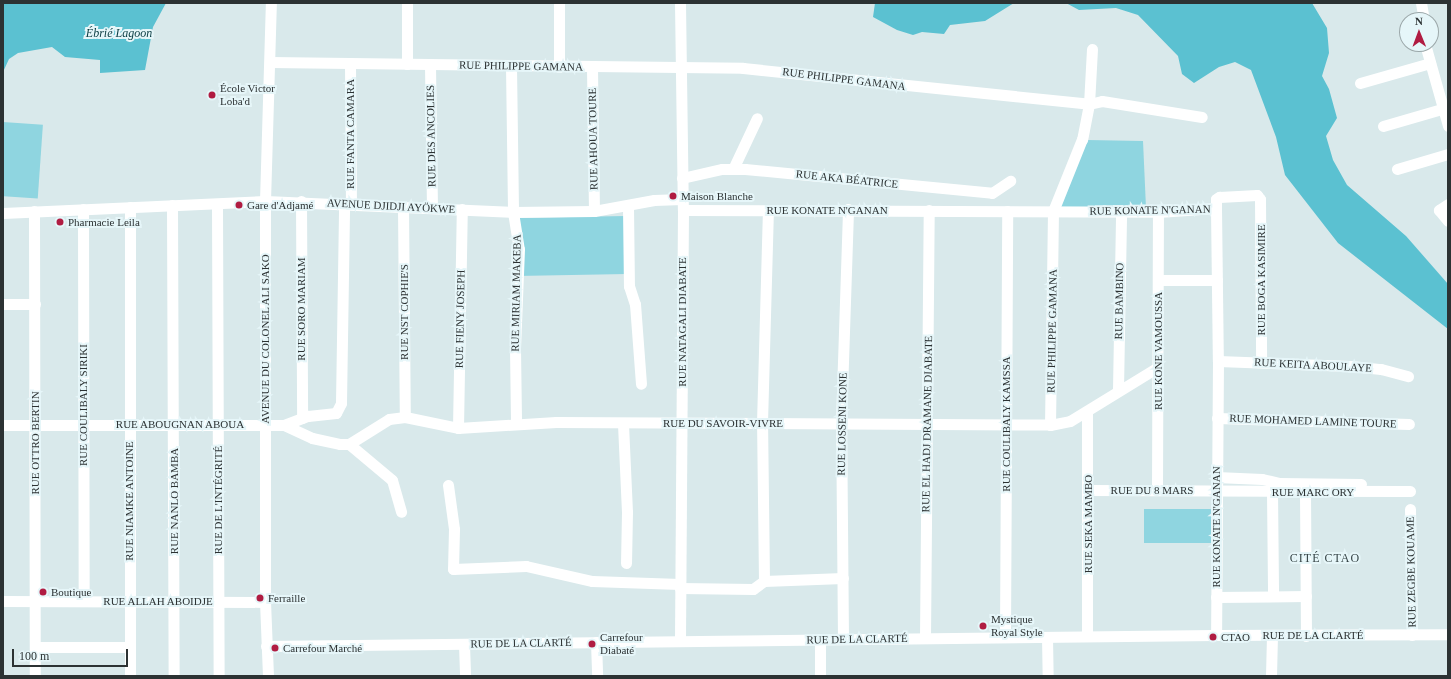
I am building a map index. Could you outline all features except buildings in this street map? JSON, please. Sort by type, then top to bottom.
[{"type":"street","name":"AVENUE DU COLONEL ALI SAKO","points":[[268,676],[265,602],[264,424],[265,201],[271,3]]},
{"type":"street","points":[[407,3],[407,64]]},
{"type":"street","points":[[559,3],[559,67]]},
{"type":"street","name":"RUE NATAGALI DIABATE","points":[[680,3],[683,204],[680,641]]},
{"type":"street","points":[[1092,49],[1089,104],[1102,102],[1202,117]]},
{"type":"street","points":[[1427,52],[1448,126]]},
{"type":"street","name":"RUE PHILIPPE GAMANA","points":[[270,62],[592,68],[681,67],[768,70],[880,84],[1089,104],[1082,139],[1053,211],[1050,425]]},
{"type":"street","points":[[1360,83],[1430,63]]},
{"type":"street","name":"RUE FANTA CAMARA","points":[[347,204],[350,64]]},
{"type":"street","name":"RUE DES ANCOLIES","points":[[430,65],[432,208]]},
{"type":"street","name":"RUE MIRIAM MAKEBA","points":[[511,66],[512,212],[519,249],[515,348],[516,424]]},
{"type":"street","name":"RUE AHOUA TOURE","points":[[592,68],[594,211]]},
{"type":"street","points":[[1383,126],[1442,109]]},
{"type":"street","points":[[733,169],[757,118]]},
{"type":"street","points":[[1398,169],[1448,154]]},
{"type":"street","name":"RUE AKA BÉATRICE","points":[[682,178],[704,171],[733,169],[992,193],[1010,181]]},
{"type":"street","name":"RUE BOGA KASIMIRE","points":[[1216,208],[1216,199],[1219,196],[1257,196],[1260,199],[1261,361]]},
{"type":"street","name":"AVENUE DJIDJI AYÖKWE","points":[[3,213],[265,201],[301,201],[512,212],[594,211],[628,207],[654,200],[683,204]]},
{"type":"street","name":"RUE SORO MARIAM","points":[[301,201],[302,418]]},
{"type":"street","name":"RUE DE L'INTÉGRITÉ","points":[[217,204],[218,676]]},
{"type":"street","name":"RUE ABOUGNAN ABOUA","points":[[3,425],[284,425],[294,423],[302,418],[331,415],[340,409],[347,204]]},
{"type":"street","name":"RUE KONATE N'GANAN","points":[[683,204],[768,211],[848,209],[1158,212],[1216,208],[1218,361],[1216,418],[1216,635]]},
{"type":"street","points":[[1448,204],[1439,210],[1448,221]]},
{"type":"street","name":"RUE NANLO BAMBA","points":[[172,205],[174,676]]},
{"type":"street","name":"RUE NIAMKE ANTOINE","points":[[130,207],[130,676]]},
{"type":"street","name":"RUE NST COPHIE'S","points":[[404,207],[405,416]]},
{"type":"street","points":[[628,207],[629,286],[635,304],[641,384]]},
{"type":"street","name":"RUE COULIBALY SIRIKI","points":[[83,209],[84,601]]},
{"type":"street","name":"RUE FIENY JOSEPH","points":[[458,428],[462,209]]},
{"type":"street","name":"RUE LOSSENI KONE","points":[[843,639],[841,422],[848,209]]},
{"type":"street","name":"RUE EL HADJ DRAMANE DIABATE","points":[[925,638],[929,210]]},
{"type":"street","name":"RUE OTTRO BERTIN","points":[[34,211],[35,676]]},
{"type":"street","points":[[764,581],[762,423],[768,211]]},
{"type":"street","name":"RUE COULIBALY KAMSSA","points":[[1005,637],[1006,211]]},
{"type":"street","name":"RUE BAMBINO","points":[[1118,390],[1121,212]]},
{"type":"street","name":"RUE KONE VAMOUSSA","points":[[1157,490],[1158,212]]},
{"type":"street","points":[[1158,280],[1217,280]]},
{"type":"street","points":[[3,304],[35,304]]},
{"type":"street","name":"RUE KEITA ABOULAYE","points":[[1218,361],[1261,361],[1381,369],[1408,376]]},
{"type":"street","name":"RUE DU SAVOIR-VIVRE","points":[[349,444],[389,419],[405,416],[458,428],[556,422],[623,424],[841,422],[1050,425],[1070,421],[1087,412],[1118,390],[1158,368]]},
{"type":"street","name":"RUE SEKA MAMBO","points":[[1087,412],[1087,636]]},
{"type":"street","name":"RUE MOHAMED LAMINE TOURE","points":[[1216,418],[1410,424]]},
{"type":"street","points":[[623,424],[628,512],[626,563]]},
{"type":"street","points":[[284,425],[312,438],[328,442],[349,444],[392,480],[401,512]]},
{"type":"street","points":[[1216,477],[1262,479],[1279,483],[1391,484]]},
{"type":"street","points":[[448,485],[454,529],[453,569],[526,566],[592,581],[753,589],[764,581],[843,578]]},
{"type":"street","name":"RUE DU 8 MARS","points":[[1088,490],[1216,490]]},
{"type":"street","name":"RUE MARC ORY","points":[[1216,490],[1272,492],[1410,491]]},
{"type":"street","points":[[1272,492],[1273,596]]},
{"type":"street","points":[[1305,492],[1306,636]]},
{"type":"street","name":"RUE ZEGBE KOUAME","points":[[1410,509],[1412,635]]},
{"type":"street","points":[[1216,596],[1306,596]]},
{"type":"street","name":"RUE ALLAH ABOIDJE","points":[[3,601],[265,602]]},
{"type":"street","name":"RUE DE LA CLARTÉ","points":[[266,646],[1087,636],[1306,636],[1448,634]]},
{"type":"street","points":[[1271,676],[1272,636]]},
{"type":"street","points":[[1047,637],[1048,676]]},
{"type":"street","points":[[820,640],[820,676]]},
{"type":"street","points":[[596,642],[596,676]]},
{"type":"street","points":[[464,644],[465,676]]},
{"type":"street","points":[[35,647],[129,647]]},
{"type":"shaded area","points":[[3,122],[43,125],[38,199],[3,196]]},
{"type":"shaded area","points":[[1087,140],[1143,141],[1146,208],[1058,207]]},
{"type":"shaded area","points":[[626,216],[627,274],[516,276],[515,218]]},
{"type":"shaded area","points":[[1144,509],[1212,509],[1212,543],[1144,543]]},
{"type":"water","name":"Ébrié Lagoon","points":[[3,3],[166,3],[153,27],[145,70],[100,73],[100,60],[65,57],[52,47],[18,53],[9,59],[3,72]]},
{"type":"water","points":[[875,3],[1014,3],[985,21],[950,25],[944,34],[922,32],[913,35],[897,30],[873,17]]},
{"type":"water","points":[[1066,3],[1312,3],[1327,28],[1329,53],[1322,76],[1329,89],[1337,118],[1326,136],[1333,160],[1347,185],[1406,236],[1448,284],[1448,329],[1338,243],[1285,175],[1276,137],[1251,70],[1235,62],[1219,67],[1194,83],[1182,74],[1178,56],[1138,15],[1116,8],[1079,10]]},
{"type":"place","name":"École Victor Loba'd","points":[[212,95]]},
{"type":"place","name":"Maison Blanche","points":[[673,196]]},
{"type":"place","name":"Gare d'Adjamé","points":[[239,205]]},
{"type":"place","name":"Pharmacie Leila","points":[[60,222]]},
{"type":"place","name":"Boutique","points":[[43,592]]},
{"type":"place","name":"Ferraille","points":[[260,598]]},
{"type":"place","name":"Mystique Royal Style","points":[[983,626]]},
{"type":"place","name":"CTAO","points":[[1213,637]]},
{"type":"place","name":"Carrefour Diabaté","points":[[592,644]]},
{"type":"place","name":"Carrefour Marché","points":[[275,648]]},
{"type":"district","name":"CITÉ CTAO","points":[[1325,559]]}]
